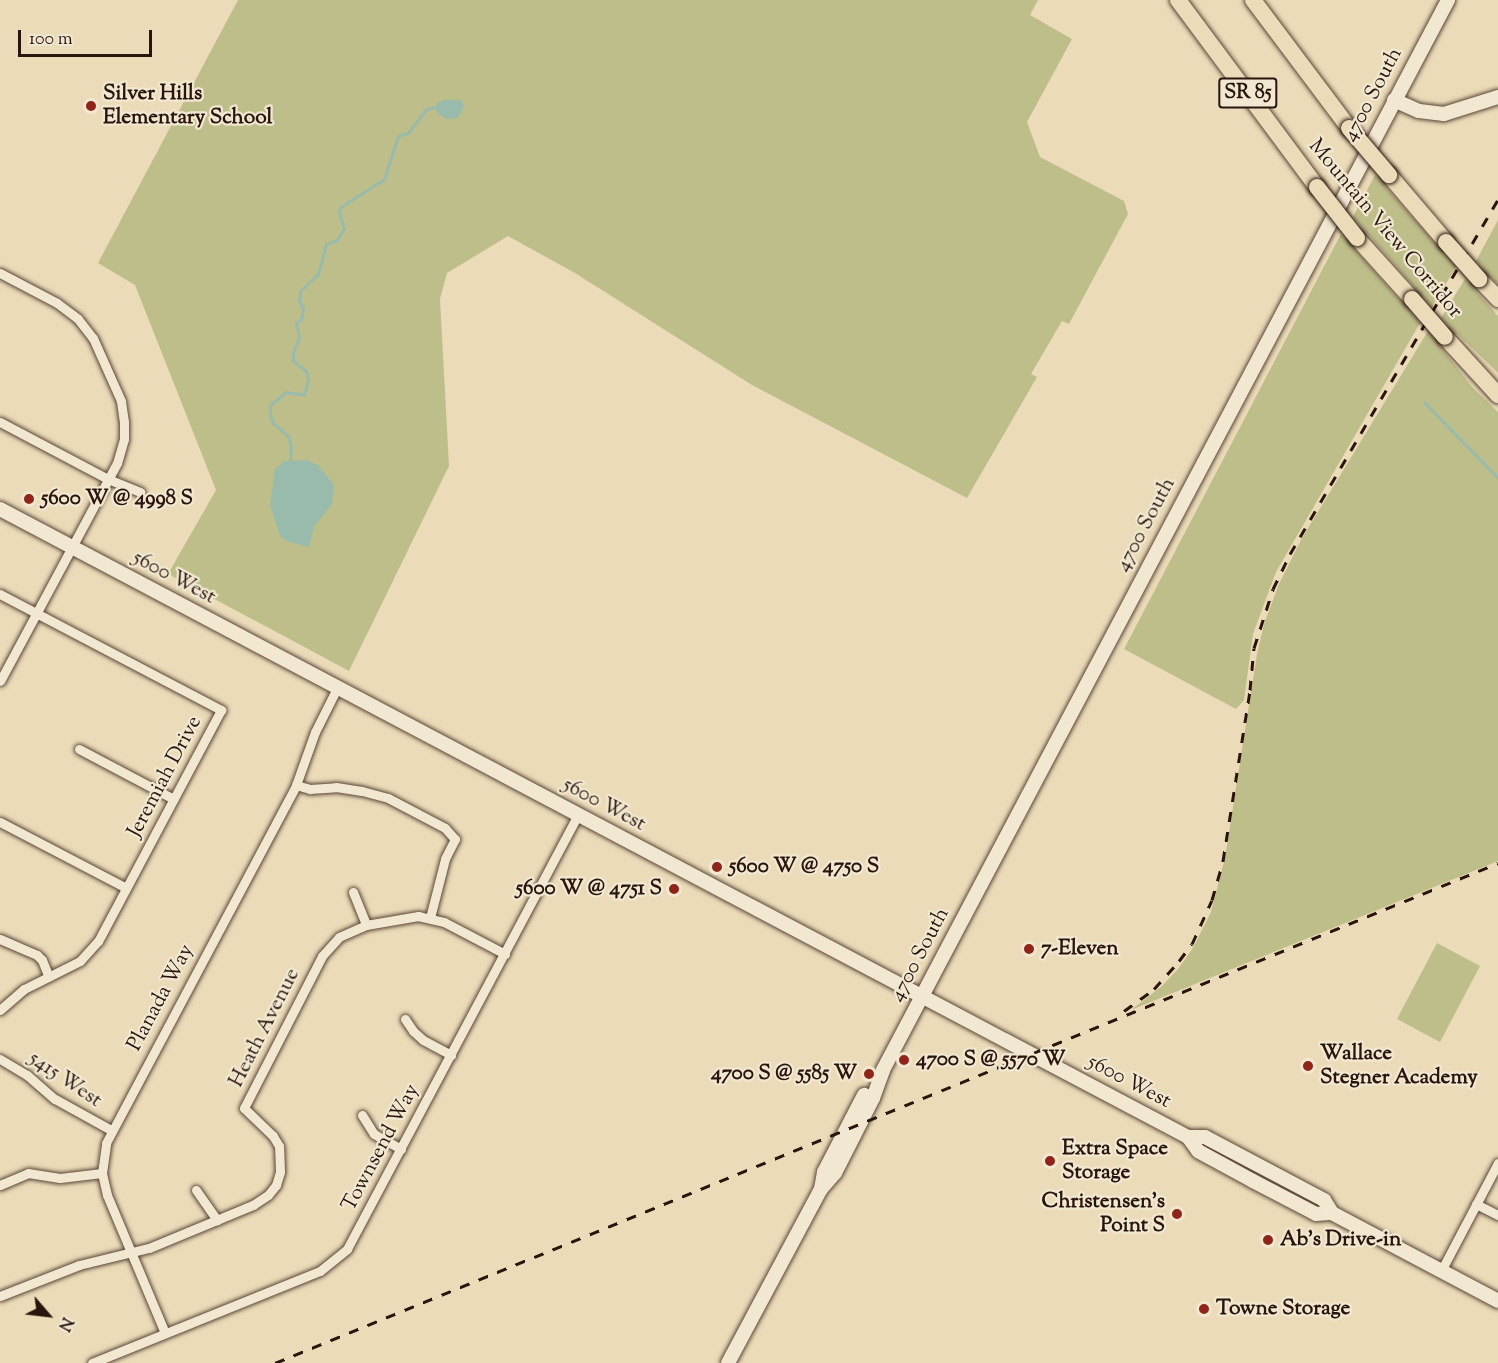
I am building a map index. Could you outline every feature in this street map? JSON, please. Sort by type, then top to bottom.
[{"type":"highway","name":"Mountain View Corridor","points":[[1178,0],[1357,238],[1498,395]]},
{"type":"highway","name":"Mountain View Corridor","points":[[1253,0],[1349,128],[1498,300]]},
{"type":"main road","name":"4700 South","points":[[728,1363],[821,1189],[824,1172],[829,1162],[865,1094],[883,1070],[1448,0]]},
{"type":"main road","points":[[1394,100],[1419,111],[1444,114],[1498,97]]},
{"type":"main road","name":"5600 West","points":[[0,509],[1188,1137],[1205,1137],[1324,1200],[1332,1213],[1498,1301]]},
{"type":"street","points":[[0,273],[57,303],[78,319],[93,338],[121,401],[124,422],[124,439],[117,463],[0,681]]},
{"type":"street","points":[[0,422],[108,479],[141,492]]},
{"type":"street","name":"Jeremiah Drive","points":[[0,594],[221,710],[90,953],[80,961],[24,989],[0,1010]]},
{"type":"street","name":"Planada Way","points":[[165,1333],[107,1195],[102,1173],[102,1160],[111,1130],[296,785],[315,732],[337,688]]},
{"type":"street","points":[[79,749],[174,799]]},
{"type":"street","points":[[296,785],[362,790],[388,798],[445,828],[455,839],[445,859],[430,918]]},
{"type":"street","name":"Townsend Way","points":[[92,1363],[321,1271],[333,1263],[354,1238],[578,815]]},
{"type":"street","points":[[0,822],[126,888]]},
{"type":"street","points":[[353,892],[366,925]]},
{"type":"street","name":"Heath Avenue","points":[[0,1296],[79,1265],[131,1254],[254,1206],[276,1185],[281,1158],[279,1146],[273,1136],[244,1108],[327,948],[339,937],[366,925],[400,917],[430,918],[505,954]]},
{"type":"street","points":[[0,939],[37,955],[42,960],[49,977]]},
{"type":"street","points":[[405,1019],[423,1040],[451,1055]]},
{"type":"street","name":"5415 West","points":[[0,1059],[27,1075],[55,1100],[111,1130]]},
{"type":"street","points":[[362,1115],[374,1134],[401,1149]]},
{"type":"street","points":[[1441,1271],[1498,1163]]},
{"type":"street","points":[[0,1184],[28,1173],[60,1178],[102,1173]]},
{"type":"street","points":[[196,1190],[217,1220]]},
{"type":"street","points":[[1476,1204],[1498,1215]]},
{"type":"green space","points":[[238,0],[1038,0],[1030,15],[1072,39],[1027,122],[1040,157],[1124,201],[1128,214],[1069,324],[1062,321],[1031,374],[1037,377],[967,498],[752,385],[575,273],[508,236],[447,273],[440,299],[449,466],[349,671],[168,574],[216,490],[135,285],[98,263]]},
{"type":"green space","points":[[1375,175],[1456,267],[1432,307],[1353,217]]},
{"type":"green space","points":[[1498,220],[1498,285],[1476,261]]},
{"type":"green space","points":[[1341,234],[1420,323],[1276,572],[1253,634],[1244,700],[1236,709],[1124,649]]},
{"type":"green space","points":[[1465,279],[1498,316],[1498,373],[1441,318]]},
{"type":"green space","points":[[1428,331],[1473,388],[1498,412],[1498,861],[1131,1010],[1162,986],[1178,969],[1193,948],[1211,912],[1225,858],[1257,654],[1264,624],[1279,584],[1302,538]]},
{"type":"green space","points":[[1437,943],[1480,966],[1440,1042],[1397,1019]]},
{"type":"shaded area","points":[[445,100],[460,100],[464,105],[458,118],[447,119],[437,113],[436,104]]},
{"type":"shaded area","points":[[306,460],[318,465],[334,485],[332,504],[314,527],[309,547],[289,542],[280,536],[270,505],[275,469],[285,461]]},
{"type":"waterway","points":[[290,461],[291,447],[288,436],[273,423],[270,405],[286,392],[304,395],[306,388],[308,379],[306,371],[293,361],[293,353],[299,337],[296,323],[301,319],[303,309],[299,300],[300,291],[318,274],[326,244],[337,240],[344,229],[339,211],[342,206],[384,179],[398,136],[408,133],[426,109],[436,107]]},
{"type":"waterway","points":[[1424,402],[1498,478]]},
{"type":"railway","points":[[1124,1011],[1154,989],[1179,961],[1192,944],[1212,900],[1223,861],[1250,690],[1254,648],[1273,589],[1290,554],[1498,200]]},
{"type":"railway","points":[[275,1363],[1498,863]]},
{"type":"place","name":"Silver Hills Elementary School","points":[[91,106]]},
{"type":"place","name":"5600 W @ 4998 S","points":[[29,499]]},
{"type":"place","name":"5600 W @ 4750 S","points":[[717,867]]},
{"type":"place","name":"5600 W @ 4751 S","points":[[674,889]]},
{"type":"place","name":"7-Eleven","points":[[1029,949]]},
{"type":"place","name":"4700 S @ 5570 W","points":[[904,1060]]},
{"type":"place","name":"Wallace Stegner Academy","points":[[1308,1066]]},
{"type":"place","name":"4700 S @ 5585 W","points":[[869,1074]]},
{"type":"place","name":"Extra Space Storage","points":[[1050,1161]]},
{"type":"place","name":"Christensen's Point S","points":[[1177,1214]]},
{"type":"place","name":"Ab's Drive-in","points":[[1268,1240]]},
{"type":"place","name":"Towne Storage","points":[[1204,1309]]}]
